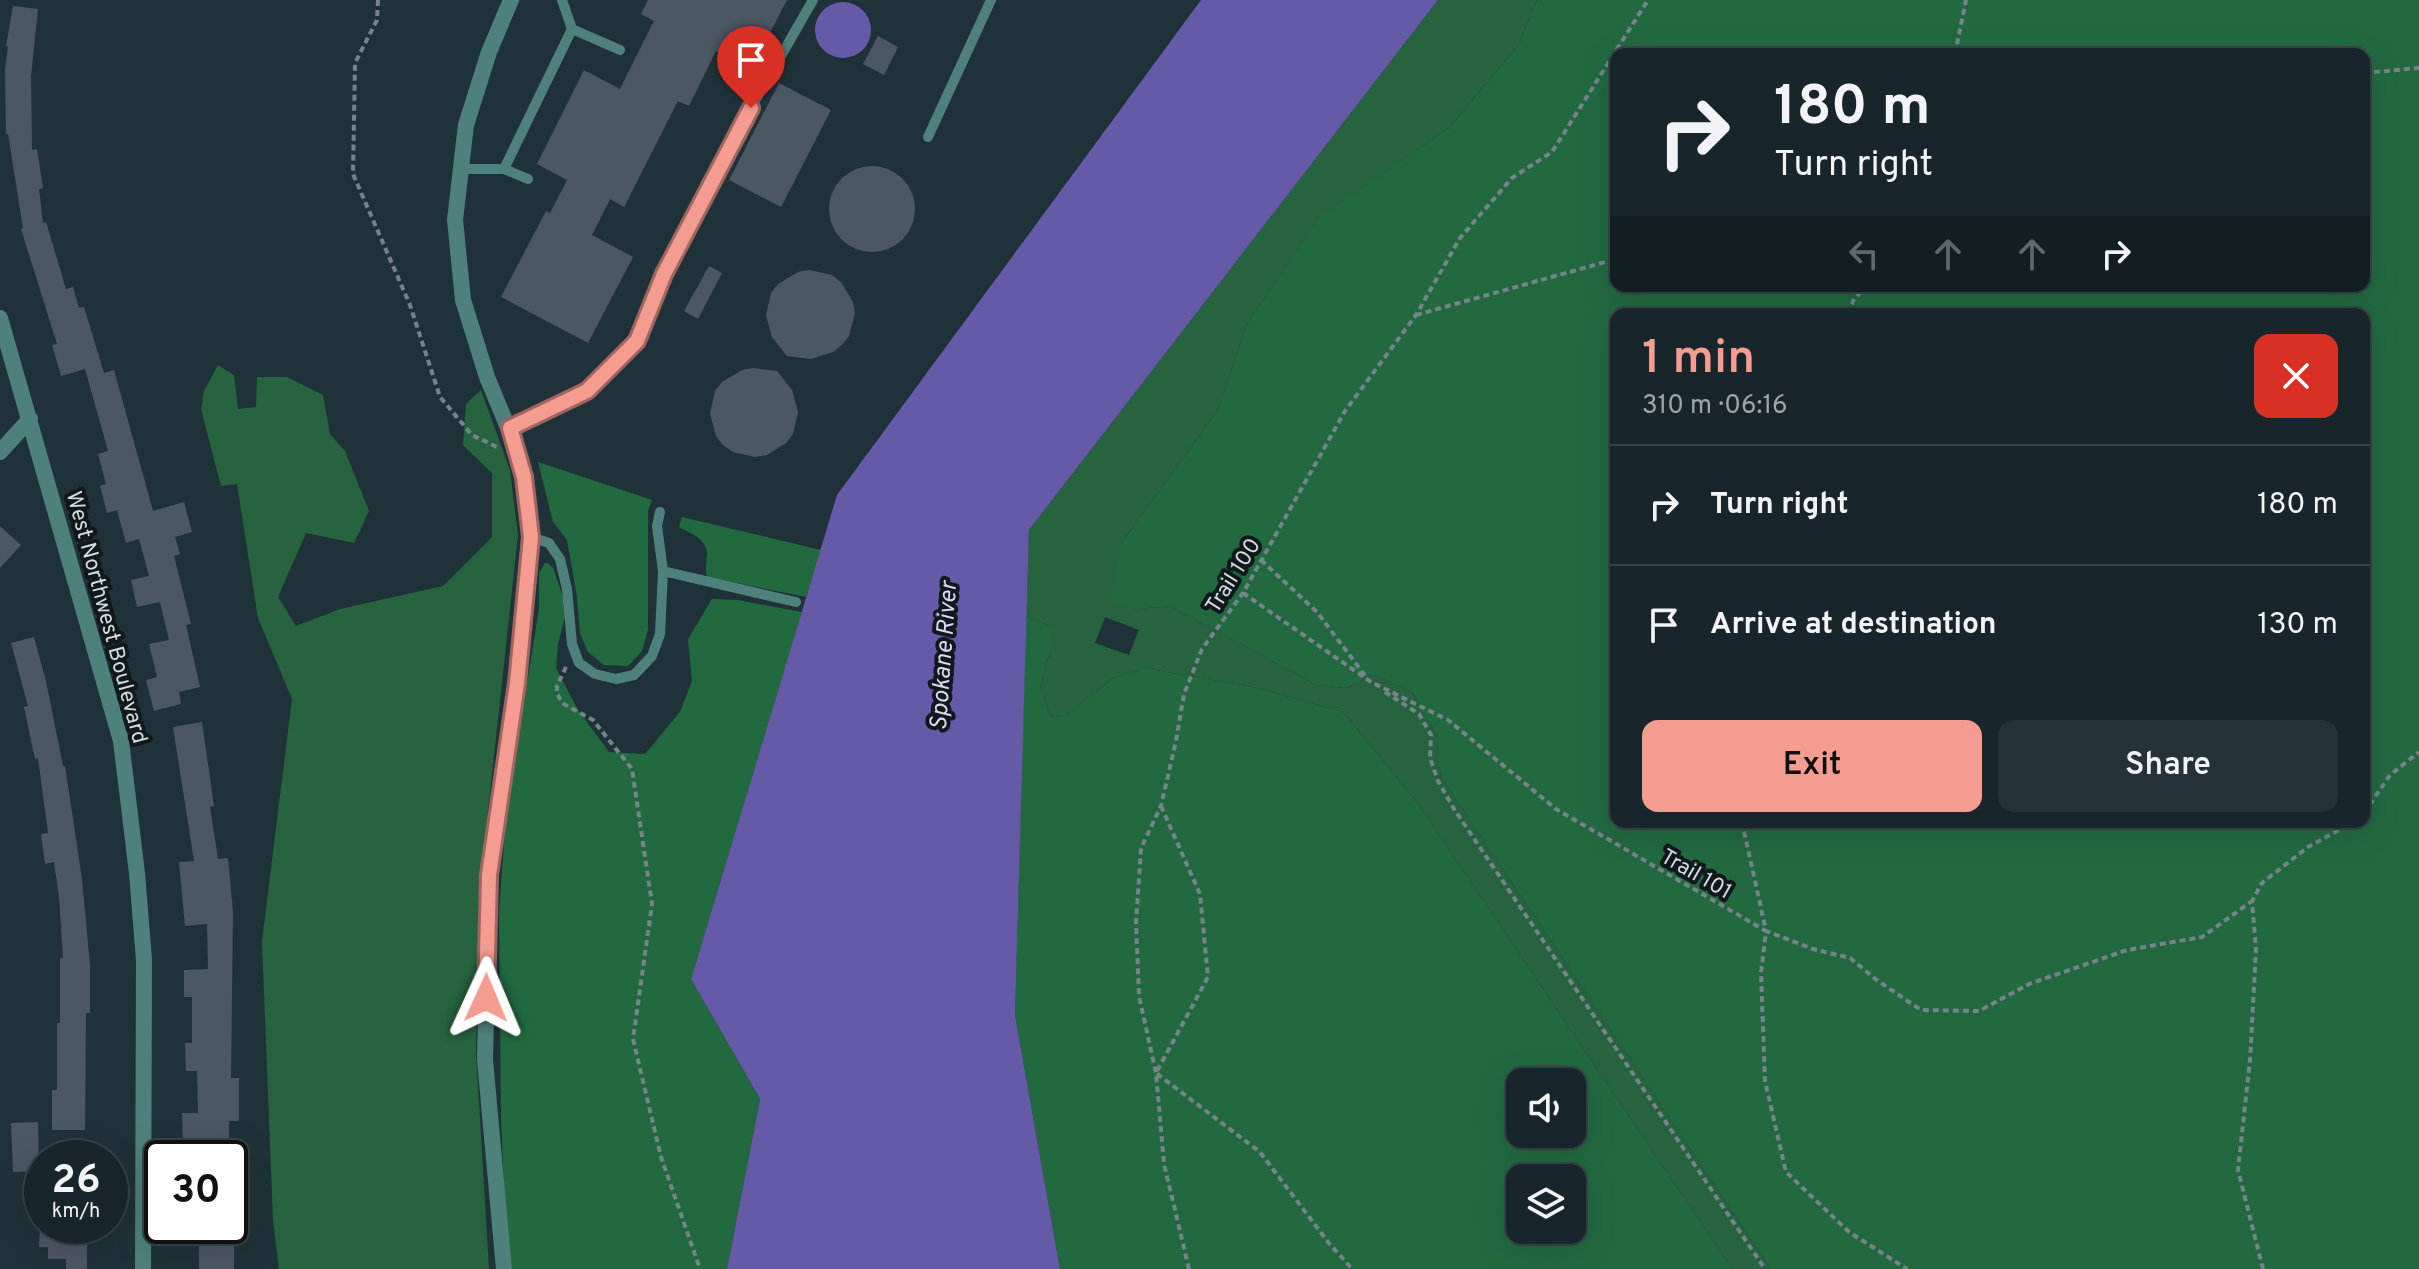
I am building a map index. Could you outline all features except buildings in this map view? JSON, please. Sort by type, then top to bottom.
[{"type":"street","points":[[504,1269],[485,1060],[489,875],[517,683],[531,537],[518,452],[487,377],[463,300],[455,220],[466,125],[489,52],[511,0]]},
{"type":"street","name":"West Northwest Boulevard","points":[[0,318],[121,741],[144,960],[143,1269]]},
{"type":"street","points":[[0,452],[30,419]]},
{"type":"lane","points":[[504,169],[572,29],[562,0]]},
{"type":"lane","points":[[510,428],[587,391],[637,341],[664,274],[751,108],[813,0]]},
{"type":"lane","points":[[928,137],[991,0]]},
{"type":"lane","points":[[572,29],[620,50]]},
{"type":"lane","points":[[461,169],[504,169],[528,179]]},
{"type":"lane","points":[[531,537],[549,543],[560,559],[579,663],[595,674],[616,679],[634,675],[652,656],[660,634],[663,571],[657,526],[660,512]]},
{"type":"lane","points":[[663,571],[796,602]]},
{"type":"path","points":[[378,0],[377,20],[355,63],[353,174],[410,305],[440,397],[472,435],[489,445],[518,452]]},
{"type":"path","name":"Trail 100","points":[[1618,48],[1648,0]]},
{"type":"path","points":[[1956,48],[1966,0]]},
{"type":"path","name":"Trail 100","points":[[1189,1269],[1164,1164],[1156,1073],[1139,996],[1136,923],[1141,848],[1161,806],[1184,694],[1202,649],[1243,593],[1345,411],[1416,315],[1460,238],[1512,178],[1552,152],[1610,60]]},
{"type":"path","points":[[2370,72],[2419,68]]},
{"type":"path","points":[[1416,315],[1610,261]]},
{"type":"path","points":[[1261,560],[1317,612],[1371,682],[1419,714],[1431,735],[1430,758],[1438,781],[1454,809],[1765,1269]]},
{"type":"path","name":"Trail 101","points":[[1243,593],[1371,682],[1448,720],[1556,809],[1766,931],[1813,949],[1850,958],[1921,1010],[1979,1011],[2029,984],[2115,954],[2202,937],[2252,901],[2262,883],[2308,847],[2343,828]]},
{"type":"path","points":[[575,651],[557,686],[557,693],[562,703],[593,720],[632,769],[652,904],[633,1039],[661,1157],[700,1269]]},
{"type":"path","points":[[2370,804],[2390,775],[2419,752]]},
{"type":"path","points":[[1161,806],[1200,894],[1208,977],[1156,1073],[1260,1152],[1352,1269]]},
{"type":"path","points":[[1743,828],[1766,931],[1761,973],[1765,1081],[1786,1172],[1849,1232],[1907,1269]]},
{"type":"path","points":[[2252,901],[2256,950],[2250,1060],[2238,1170],[2263,1269]]},
{"type":"green space","points":[[1438,0],[1537,0],[1518,46],[1449,128],[1321,217],[1247,324],[1218,410],[1121,544],[1128,610],[1170,606],[1317,685],[1346,688],[1375,675],[1412,692],[1438,737],[1437,758],[1443,780],[1771,1269],[1732,1269],[1416,801],[1343,712],[1253,687],[1144,668],[1112,679],[1066,716],[1051,717],[1040,688],[1051,647],[1051,626],[1026,617],[1029,530]],"holes":[[[1105,617],[1139,630],[1129,655],[1095,643]]]},
{"type":"green space","points":[[1537,0],[2419,0],[2419,1269],[1771,1269],[1443,780],[1437,758],[1438,737],[1412,692],[1375,675],[1346,688],[1317,685],[1170,606],[1128,610],[1110,598],[1121,544],[1218,410],[1247,324],[1321,216],[1449,128],[1518,46]]},
{"type":"green space","points":[[218,365],[234,375],[238,409],[256,407],[257,377],[287,377],[323,395],[330,434],[345,451],[369,511],[354,543],[306,533],[278,597],[296,626],[340,609],[443,586],[492,537],[492,473],[463,445],[466,404],[481,390],[510,470],[518,535],[479,894],[476,1052],[489,1269],[279,1269],[273,1221],[262,941],[292,699],[258,618],[237,484],[221,486],[201,409],[204,391]]},
{"type":"green space","points":[[538,462],[652,500],[648,511],[648,630],[642,651],[628,666],[604,665],[588,652],[580,633],[567,540],[553,522]]},
{"type":"green space","points":[[682,517],[821,550],[806,597],[707,577],[705,545],[679,527]]},
{"type":"green space","points":[[545,563],[553,568],[567,608],[556,668],[578,710],[609,752],[645,754],[680,712],[692,681],[688,639],[712,599],[737,600],[802,612],[691,979],[760,1099],[727,1269],[512,1269],[501,1116],[499,912],[506,816],[539,608],[539,573]]},
{"type":"green space","points":[[1026,617],[1051,626],[1051,647],[1040,688],[1051,717],[1066,716],[1112,679],[1144,668],[1253,687],[1343,712],[1416,801],[1732,1269],[1060,1269],[1015,1015]]},
{"type":"water","name":"Spokane River","points":[[1201,0],[1438,0],[1029,530],[1015,1015],[1060,1269],[727,1269],[760,1099],[691,979],[837,495]]},
{"type":"water","points":[[843,2],[863,10],[871,30],[863,50],[843,58],[823,50],[815,30],[823,10]]},
{"type":"route","points":[[486,998],[489,875],[517,683],[531,537],[524,477],[510,428],[587,391],[637,341],[664,274],[751,108]]}]
